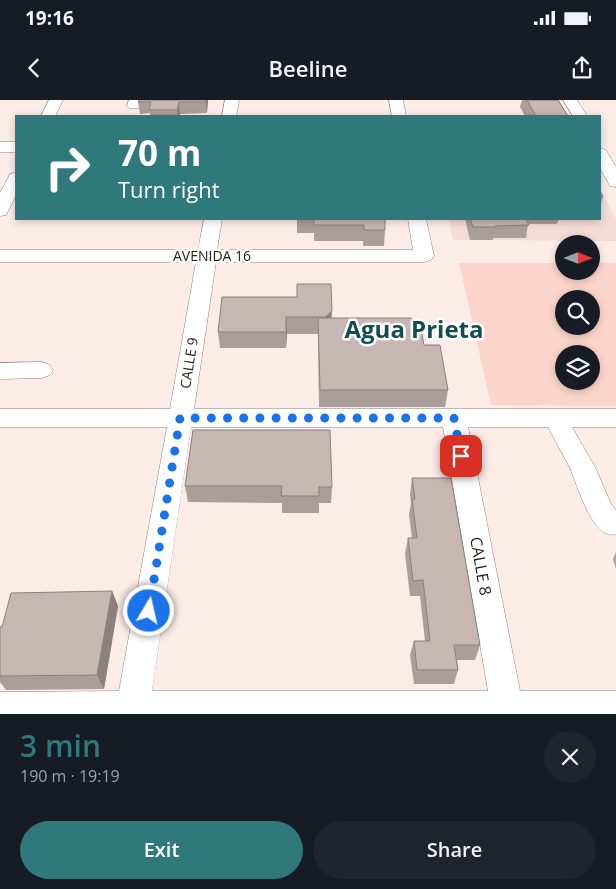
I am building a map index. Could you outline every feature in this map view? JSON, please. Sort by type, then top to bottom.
[{"type":"street","points":[[48,115],[56,100]]},
{"type":"street","points":[[229,115],[232,100]]},
{"type":"street","points":[[396,100],[399,115]]},
{"type":"street","points":[[570,100],[579,115]]},
{"type":"street","points":[[601,146],[616,146]]},
{"type":"street","points":[[0,147],[15,147]]},
{"type":"street","points":[[601,155],[616,182]]},
{"type":"street","points":[[0,211],[15,180]]},
{"type":"street","name":"CALLE 9","points":[[133,711],[213,220]]},
{"type":"street","name":"AVENIDA 16","points":[[0,256],[424,256],[417,220]]},
{"type":"street","points":[[0,371],[42,370]]},
{"type":"street","points":[[0,418],[616,418]]},
{"type":"street","name":"CALLE 8","points":[[454,418],[507,710]]},
{"type":"street","points":[[556,418],[582,467],[601,511],[612,524]]},
{"type":"street","points":[[0,708],[133,711],[507,710],[616,707]]},
{"type":"shaded area","points":[[601,190],[616,219],[616,241],[600,241],[600,235],[555,235],[555,241],[453,240],[449,220],[601,220]]},
{"type":"shaded area","points":[[459,263],[555,263],[555,280],[600,280],[600,263],[616,263],[616,406],[491,405]]},
{"type":"building","points":[[139,100],[206,100],[206,102],[179,102],[177,110],[149,110],[151,102],[138,102]]},
{"type":"building","points":[[527,100],[558,100],[567,115],[535,115]]},
{"type":"building","points":[[314,220],[385,220],[385,230],[364,230],[364,225],[314,225]]},
{"type":"building","points":[[470,220],[526,220],[529,225],[496,227],[473,227]]},
{"type":"building","points":[[297,284],[331,284],[332,311],[325,317],[286,317],[286,332],[218,332],[222,297],[297,297]]},
{"type":"building","points":[[318,318],[411,318],[420,323],[424,345],[440,345],[448,390],[320,390]]},
{"type":"building","points":[[193,430],[330,430],[332,487],[319,487],[319,496],[281,496],[282,486],[185,486]]},
{"type":"building","points":[[412,478],[451,478],[480,645],[454,645],[458,670],[417,670],[414,641],[430,641],[423,580],[413,581],[408,538],[417,538],[412,499],[415,499]]},
{"type":"building","points":[[112,591],[97,675],[0,676],[0,627],[2,627],[11,593]]},
{"type":"district","name":"Agua Prieta","points":[[414,330]]},
{"type":"route","points":[[149,611],[180,418],[454,418],[461,456]]}]
